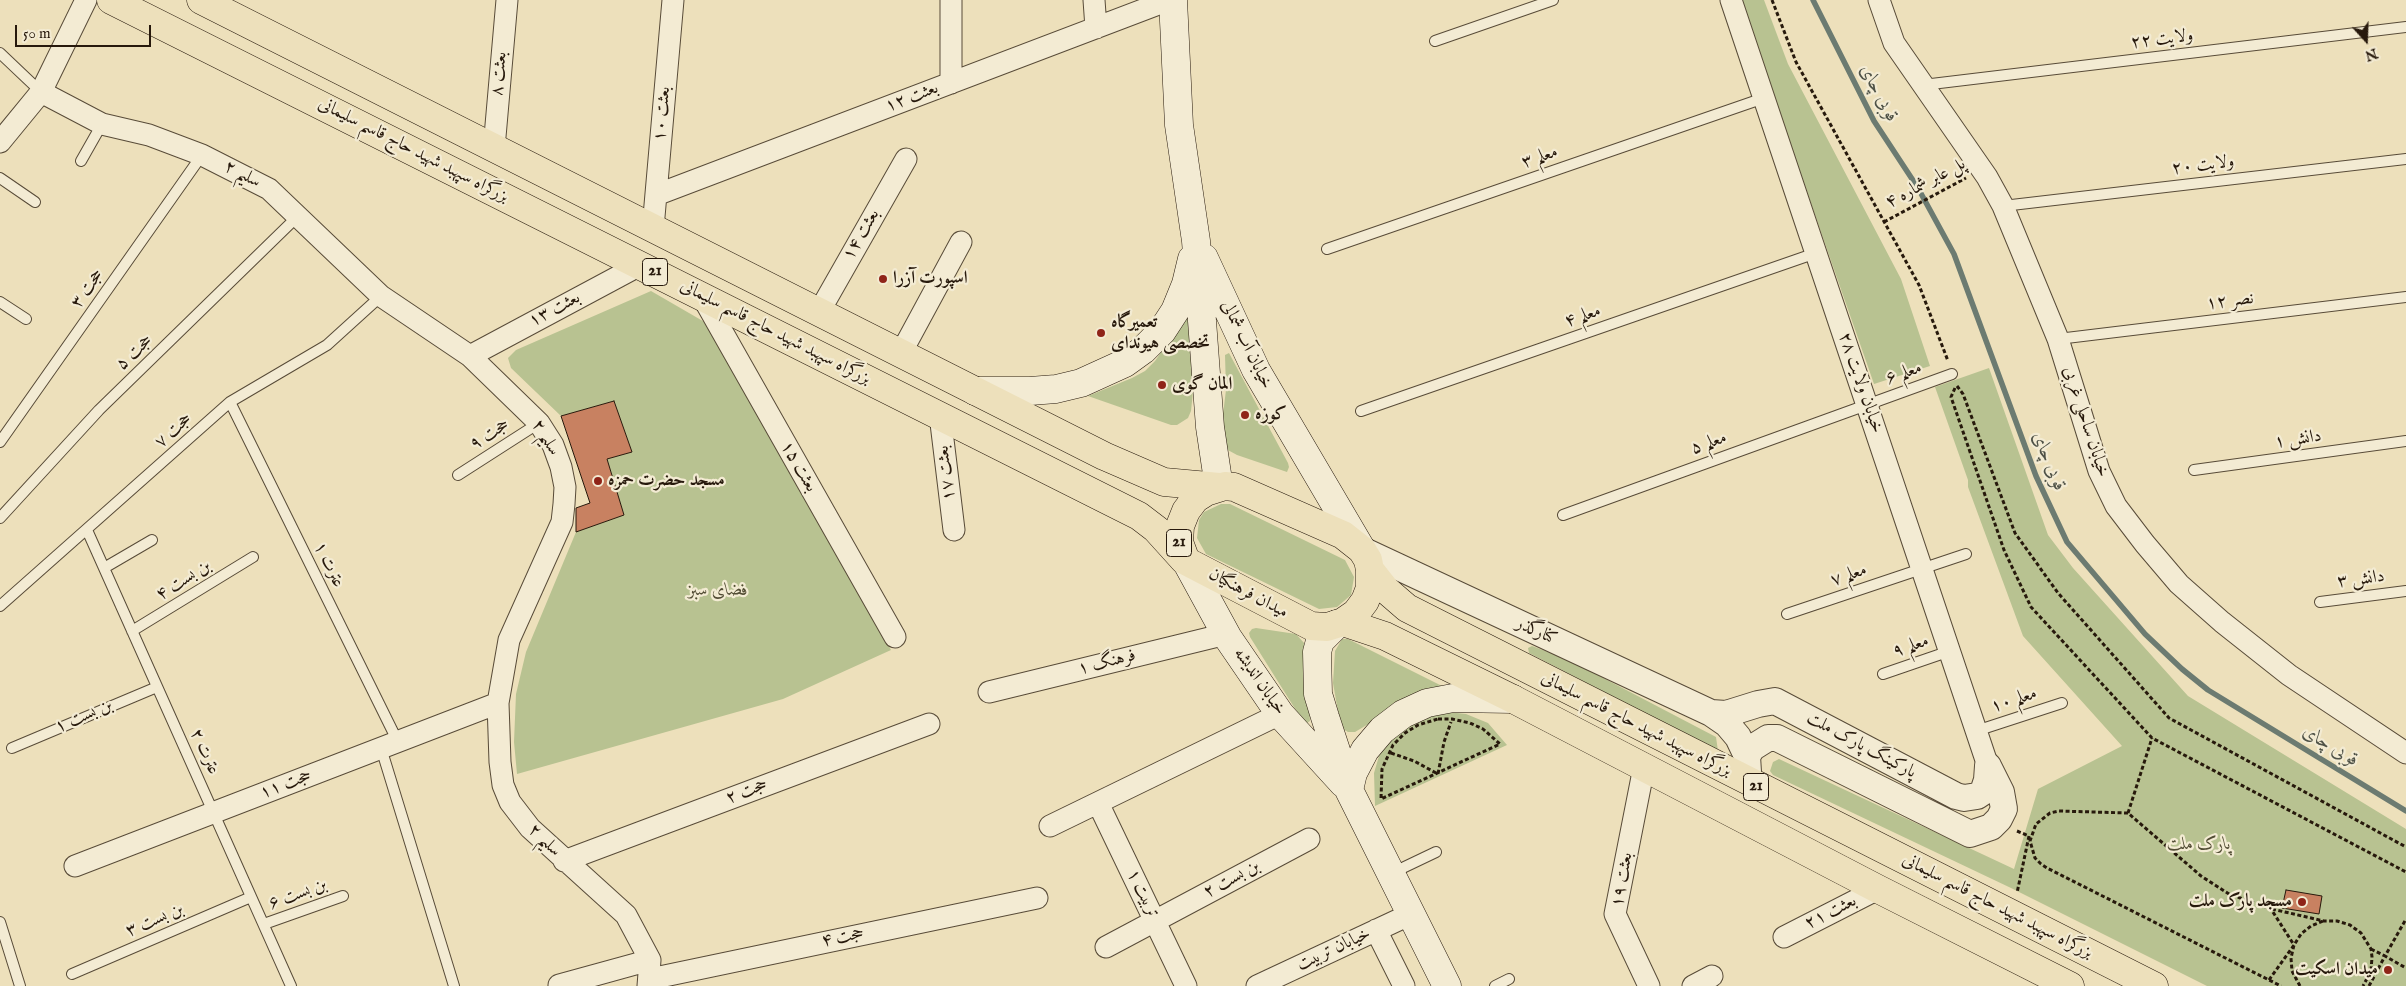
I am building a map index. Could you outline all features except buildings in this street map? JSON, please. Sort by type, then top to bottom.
[{"type":"highway","name":"بزرگراه سپهبد شهید حاج قاسم سلیمانی","points":[[111,0],[1139,516],[1156,529],[1186,561]]},
{"type":"highway","name":"21","points":[[201,0],[1104,456],[1164,482],[1234,487],[1343,535],[1366,560]]},
{"type":"highway","name":"21","points":[[1186,561],[1179,542],[1182,518],[1195,499],[1218,487]]},
{"type":"highway","name":"بزرگراه سپهبد شهید حاج قاسم سلیمانی","points":[[1366,560],[1389,593],[1407,608],[2154,986]]},
{"type":"highway","points":[[1340,623],[1356,613],[1365,601],[1370,588],[1366,560]]},
{"type":"highway","name":"میدان فرهنگیان","points":[[1186,561],[1303,623],[1327,627],[1340,623]]},
{"type":"highway","name":"بزرگراه سپهبد شهید حاج قاسم سلیمانی","points":[[1340,623],[1385,636],[1513,699],[1878,889],[2070,986]]},
{"type":"main road","name":"خیابان آب شمالی","points":[[1171,0],[1179,125],[1196,241],[1210,427],[1218,487]]},
{"type":"main road","name":"خیابان آب شمالی","points":[[1196,241],[1256,370],[1366,560]]},
{"type":"main road","points":[[975,391],[1030,391],[1056,389],[1081,383],[1125,362],[1143,350],[1162,331],[1175,311],[1186,284],[1196,241]]},
{"type":"main road","name":"خیابان اندیشه","points":[[1186,561],[1226,634],[1280,714],[1349,790]]},
{"type":"main road","name":"خیابان اندیشه","points":[[1340,623],[1320,641],[1316,667],[1325,717],[1349,790],[1447,986]]},
{"type":"main road","points":[[1349,790],[1353,773],[1365,750],[1382,730],[1403,714],[1427,703],[1453,698],[1513,699]]},
{"type":"street","points":[[0,142],[42,92],[86,0]]},
{"type":"street","name":"بعثت ۸","points":[[494,148],[507,0]]},
{"type":"street","name":"بعثت ۱۰","points":[[653,228],[673,0]]},
{"type":"street","points":[[951,83],[952,0]]},
{"type":"street","points":[[1094,0],[1096,28]]},
{"type":"street","name":"بعثت ۱۲","points":[[656,196],[1171,0]]},
{"type":"street","name":"خیابان ولایت ۲۸","points":[[1731,0],[1988,766]]},
{"type":"street","name":"خیابان ساحلی غربی","points":[[1879,0],[1894,43],[1982,170],[2004,206],[2058,339],[2099,472],[2116,506],[2179,584],[2222,622],[2289,675],[2406,753]]},
{"type":"street","name":"سلیم ۲","points":[[42,92],[102,124],[149,135],[202,155],[269,189],[381,296],[470,356],[539,423],[553,445],[561,467],[564,504],[562,522],[509,640],[498,703],[500,762],[503,785],[510,802],[530,828],[564,861],[601,891],[626,915],[649,975]]},
{"type":"street","name":"بعثت ۱۴","points":[[819,312],[906,159]]},
{"type":"street","points":[[901,353],[962,242]]},
{"type":"street","name":"بعثت ۱۳","points":[[470,356],[640,265]]},
{"type":"street","name":"بعثت ۱۵","points":[[702,296],[895,638]]},
{"type":"street","name":"بعثت ۱۷","points":[[940,415],[954,530]]},
{"type":"street","name":"کنارگذر","points":[[1366,560],[1711,713],[1727,724],[1738,737],[1747,756]]},
{"type":"street","name":"فرهنگ ۱","points":[[989,692],[1226,634]]},
{"type":"street","name":"پارکینگ پارک ملت","points":[[1711,713],[1726,714],[1775,701],[1956,796],[1970,798],[1983,792],[1987,780],[1988,766]]},
{"type":"street","name":"حجت ۱۱","points":[[75,866],[498,703]]},
{"type":"street","points":[[1758,704],[1750,710],[1749,723],[1756,732],[1768,738]]},
{"type":"street","points":[[1050,826],[1280,714]]},
{"type":"street","name":"حجت ۲","points":[[564,861],[929,724]]},
{"type":"street","points":[[1760,788],[1747,771],[1747,756],[1752,748],[1768,738]]},
{"type":"street","name":"پارکینگ پارک ملت","points":[[1768,738],[1786,740],[1970,834],[1991,827],[1999,819],[2004,809],[2001,792],[1988,766]]},
{"type":"street","name":"بعثت ۱۹","points":[[1644,767],[1615,914],[1650,986]]},
{"type":"street","name":"تربیت ۱","points":[[1098,803],[1186,986]]},
{"type":"street","name":"بن بست ۲","points":[[1154,921],[1310,839]]},
{"type":"street","name":"بعثت ۲۱","points":[[1784,937],[1878,889]]},
{"type":"street","name":"حجت ۴","points":[[559,985],[649,975],[1036,898]]},
{"type":"street","name":"خیابان تربیت","points":[[1257,986],[1411,914]]},
{"type":"street","points":[[1106,947],[1154,921]]},
{"type":"street","points":[[1376,930],[1404,986]]},
{"type":"street","points":[[1693,986],[1712,976]]},
{"type":"lane","points":[[1435,41],[1553,0]]},
{"type":"lane","name":"ولایت ۲۲","points":[[1922,86],[2406,27]]},
{"type":"lane","points":[[0,53],[42,92]]},
{"type":"lane","name":"معلم ۳","points":[[1327,249],[1764,98]]},
{"type":"lane","points":[[82,162],[102,124]]},
{"type":"lane","name":"حجت ۳","points":[[0,442],[202,155]]},
{"type":"lane","name":"ولایت ۲۰","points":[[2004,206],[2406,159]]},
{"type":"lane","points":[[0,178],[35,202]]},
{"type":"lane","name":"حجت ۵","points":[[0,518],[98,410],[298,216]]},
{"type":"lane","name":"معلم ۴","points":[[1361,411],[1816,253]]},
{"type":"lane","name":"حجت ۷","points":[[0,606],[230,402],[327,345],[381,296]]},
{"type":"lane","name":"نصر ۱۲","points":[[2058,339],[2406,297]]},
{"type":"lane","points":[[0,302],[26,320]]},
{"type":"lane","name":"معلم ۶","points":[[1867,404],[1952,374]]},
{"type":"lane","name":"عترت ۱","points":[[230,402],[389,745],[454,986]]},
{"type":"lane","name":"معلم ۵","points":[[1563,515],[1867,404]]},
{"type":"lane","name":"حجت ۹","points":[[458,475],[539,423]]},
{"type":"lane","name":"دانش ۱","points":[[2194,470],[2406,441]]},
{"type":"lane","name":"عترت ۲","points":[[87,530],[291,986]]},
{"type":"lane","points":[[104,568],[152,540]]},
{"type":"lane","name":"معلم ۷","points":[[1787,614],[1966,554]]},
{"type":"lane","name":"بن بست ۴","points":[[132,631],[253,558]]},
{"type":"lane","name":"دانش ۳","points":[[2320,602],[2406,591]]},
{"type":"lane","name":"معلم ۹","points":[[1883,674],[1950,651]]},
{"type":"lane","name":"بن بست ۱","points":[[12,748],[157,687]]},
{"type":"lane","name":"معلم ۱۰","points":[[1976,731],[2062,703]]},
{"type":"lane","points":[[1390,874],[1436,852]]},
{"type":"lane","name":"بن بست ۶","points":[[264,924],[343,896]]},
{"type":"lane","name":"بن بست ۳","points":[[72,974],[251,897]]},
{"type":"lane","points":[[0,922],[20,986]]},
{"type":"lane","points":[[1495,986],[1509,979]]},
{"type":"path","points":[[1772,0],[1796,62],[1919,285],[1956,385],[1963,394],[2015,533],[2058,593],[2169,718],[2406,846]]},
{"type":"path","name":"پل عابر شماره ۴","points":[[1884,222],[1982,170]]},
{"type":"path","points":[[1956,385],[1951,397],[2004,550],[2031,607],[2152,738],[2406,872]]},
{"type":"path","points":[[1438,774],[1444,742],[1452,719]]},
{"type":"path","points":[[1452,719],[1470,723],[1483,729],[1500,744],[1381,799],[1382,769],[1389,752],[1399,738],[1418,725],[1452,719]]},
{"type":"path","points":[[2128,813],[2152,738]]},
{"type":"path","points":[[1389,752],[1414,760],[1438,774]]},
{"type":"path","points":[[2281,986],[2047,868],[2035,858],[2032,850],[2030,841],[2036,824],[2050,813],[2128,813],[2201,876],[2229,894],[2271,909],[2350,925],[2361,933],[2371,949],[2406,968]]},
{"type":"path","points":[[2016,899],[2029,836]]},
{"type":"path","points":[[2271,909],[2294,945],[2291,958],[2292,971],[2300,986]]},
{"type":"path","points":[[2368,986],[2406,919]]},
{"type":"path","points":[[2269,980],[2306,930],[2324,921]]},
{"type":"path","points":[[2363,986],[2371,971],[2371,949]]},
{"type":"green space","points":[[1740,0],[1764,0],[1788,64],[1901,279],[1930,366],[1874,384]]},
{"type":"green space","name":"فضای سبز","points":[[651,291],[708,324],[891,650],[783,699],[517,774],[514,742],[516,694],[526,652],[576,532],[624,515],[607,459],[632,452],[614,401],[561,416],[511,368],[508,358],[516,350]]},
{"type":"green space","points":[[1186,316],[1190,318],[1194,382],[1191,411],[1188,418],[1177,425],[1171,425],[1088,396],[1145,371],[1155,361]]},
{"type":"green space","points":[[1229,353],[1288,463],[1287,472],[1237,455],[1226,449],[1222,422],[1226,390],[1225,355]]},
{"type":"green space","name":"پارک ملت","points":[[1989,368],[2048,535],[2073,568],[2188,696],[2406,829],[2406,986],[2207,986],[2011,888],[1773,775],[1770,771],[1773,762],[1779,759],[2014,869],[2038,789],[2122,746],[2023,636],[1968,487],[1968,480],[1935,387]]},
{"type":"green space","points":[[1221,504],[1230,504],[1345,560],[1354,577],[1351,595],[1337,607],[1319,609],[1206,554],[1197,538],[1199,520],[1204,512]]},
{"type":"green space","points":[[1252,629],[1296,634],[1304,643],[1310,721],[1307,723],[1304,723],[1250,637],[1249,633]]},
{"type":"green space","points":[[1342,639],[1348,639],[1448,689],[1395,703],[1370,723],[1355,732],[1348,732],[1343,729],[1340,723],[1333,683],[1335,651]]},
{"type":"green space","points":[[1532,646],[1567,659],[1716,737],[1718,751],[1529,653],[1528,648]]},
{"type":"green space","points":[[1448,712],[1466,714],[1488,723],[1507,745],[1375,806],[1374,773],[1379,756],[1388,741],[1415,719]]},
{"type":"waterway","name":"قوبی چای","points":[[1813,0],[1874,121],[1918,188],[1954,254],[2036,476],[2067,542],[2145,634],[2182,669],[2208,690],[2406,811]]},
{"type":"place","name":"اسپورت آزرا","points":[[883,279]]},
{"type":"place","name":"تعمیرگاه تخصصی هیوندای","points":[[1101,333]]},
{"type":"place","name":"المان گوی","points":[[1162,385]]},
{"type":"place","name":"کوزه","points":[[1245,415]]},
{"type":"place","name":"مسجد حضرت حمزه","points":[[598,481]]},
{"type":"place","name":"مسجد پارک ملت","points":[[2302,902]]},
{"type":"place","name":"میدان اسکیت","points":[[2388,970]]}]
